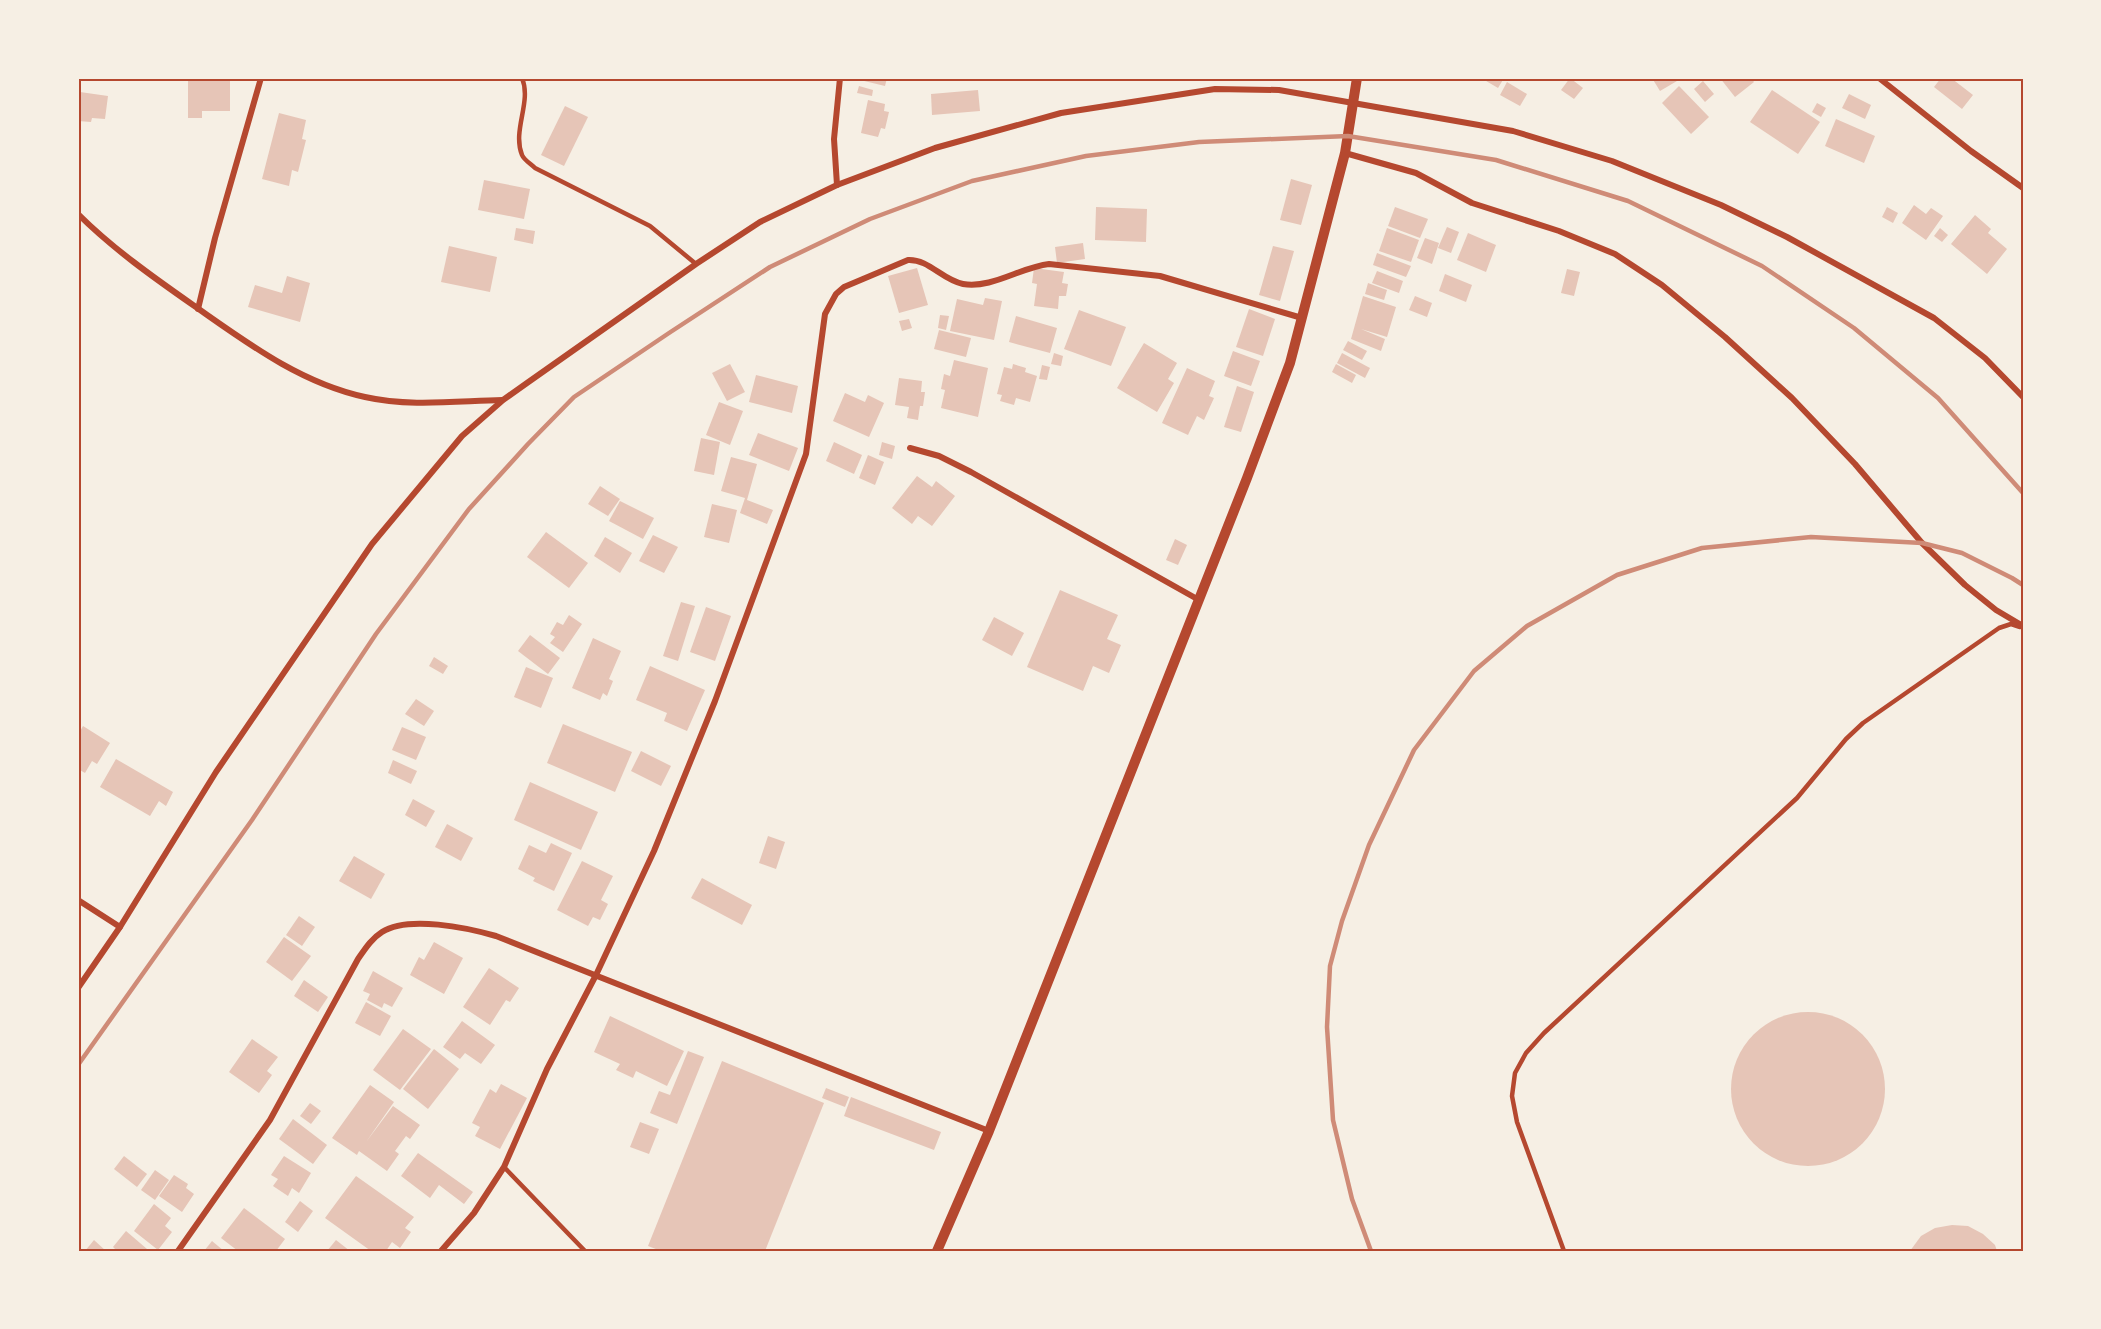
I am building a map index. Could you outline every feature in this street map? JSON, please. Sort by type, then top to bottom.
[{"type":"street","points":[[198,309],[210,257],[261,78]]},
{"type":"street","points":[[837,184],[834,140],[840,78]]},
{"type":"street","points":[[937,1251],[989,1131],[1290,363],[1345,153],[1357,78]]},
{"type":"street","points":[[1879,78],[1971,151],[2023,188]]},
{"type":"street","points":[[78,988],[120,927],[216,772],[372,544],[462,436],[503,400],[696,264],[760,222],[837,184],[935,148],[1061,113],[1215,88],[1279,90],[1514,131],[1612,161],[1721,205],[1787,237],[1934,318],[1985,358],[2023,397]]},
{"type":"street","points":[[1345,153],[1416,173],[1472,203],[1559,231],[1615,254],[1662,285],[1725,337],[1792,398],[1855,464],[1922,543],[1965,585],[1996,610],[2023,627]]},
{"type":"street","points":[[78,214],[148,272],[249,344],[296,372],[332,388],[366,398],[413,402],[503,400]]},
{"type":"street","points":[[441,1251],[474,1213],[504,1167],[547,1069],[596,975],[663,830],[715,701],[806,454],[825,314],[836,294],[844,287],[908,260],[925,263],[961,284],[975,285],[1036,265],[1049,264],[1160,276],[1302,318]]},
{"type":"street","points":[[910,448],[939,456],[971,472],[1199,600]]},
{"type":"street","points":[[78,900],[120,927]]},
{"type":"street","points":[[178,1251],[270,1120],[369,942],[384,930],[403,926],[430,924],[466,928],[496,936],[989,1131]]},
{"type":"lane","points":[[522,78],[526,87],[519,137],[522,156],[535,168],[650,226],[696,264]]},
{"type":"lane","points":[[1564,1251],[1516,1122],[1512,1096],[1515,1073],[1526,1053],[1544,1033],[1797,798],[1846,739],[1863,723],[1999,628],[2011,624],[2023,627]]},
{"type":"lane","points":[[504,1167],[585,1251]]},
{"type":"building","points":[[860,78],[887,78],[885,86],[860,80]]},
{"type":"building","points":[[1481,78],[1504,78],[1498,88]]},
{"type":"building","points":[[1570,78],[1583,88],[1574,99],[1561,90]]},
{"type":"building","points":[[1652,78],[1675,78],[1677,81],[1660,91]]},
{"type":"building","points":[[1720,78],[1751,78],[1754,82],[1735,97]]},
{"type":"building","points":[[1941,78],[1951,78],[1973,95],[1962,109],[1934,87]]},
{"type":"building","points":[[188,79],[230,80],[230,111],[202,111],[202,118],[188,118]]},
{"type":"building","points":[[1703,81],[1714,94],[1705,102],[1694,89]]},
{"type":"building","points":[[1507,82],[1527,94],[1520,106],[1500,95]]},
{"type":"building","points":[[859,86],[873,90],[872,96],[857,93]]},
{"type":"building","points":[[1679,86],[1709,117],[1691,134],[1662,103]]},
{"type":"building","points":[[978,90],[980,111],[932,115],[931,94]]},
{"type":"building","points":[[1772,90],[1820,122],[1798,154],[1750,122]]},
{"type":"building","points":[[80,92],[108,96],[105,119],[92,118],[91,122],[78,121]]},
{"type":"building","points":[[1849,94],[1871,105],[1865,119],[1842,108]]},
{"type":"building","points":[[868,100],[885,104],[884,111],[889,112],[885,129],[881,128],[878,137],[861,133]]},
{"type":"building","points":[[1817,103],[1826,108],[1821,117],[1812,112]]},
{"type":"building","points":[[565,106],[588,117],[564,166],[541,155]]},
{"type":"building","points":[[279,113],[306,120],[302,139],[306,140],[298,172],[292,170],[289,186],[262,179]]},
{"type":"building","points":[[1836,119],[1875,136],[1864,163],[1825,146]]},
{"type":"building","points":[[1291,179],[1312,185],[1301,225],[1280,220]]},
{"type":"building","points":[[484,180],[530,189],[524,219],[478,210]]},
{"type":"building","points":[[1914,205],[1926,214],[1931,208],[1943,216],[1926,240],[1902,223]]},
{"type":"building","points":[[1096,207],[1147,209],[1146,242],[1095,240]]},
{"type":"building","points":[[1395,207],[1428,219],[1420,238],[1388,226]]},
{"type":"building","points":[[1887,207],[1898,213],[1893,223],[1882,217]]},
{"type":"building","points":[[1975,215],[1991,229],[1988,233],[2007,249],[1987,274],[1951,244]]},
{"type":"building","points":[[1447,227],[1459,232],[1451,253],[1438,248]]},
{"type":"building","points":[[516,228],[535,231],[533,244],[514,240]]},
{"type":"building","points":[[1387,228],[1419,240],[1411,262],[1379,251]]},
{"type":"building","points":[[1940,228],[1948,235],[1942,242],[1934,236]]},
{"type":"building","points":[[1468,233],[1496,245],[1486,272],[1457,260]]},
{"type":"building","points":[[1425,238],[1439,243],[1432,264],[1417,258]]},
{"type":"building","points":[[1083,243],[1085,259],[1057,263],[1055,247]]},
{"type":"building","points":[[449,246],[497,257],[490,292],[441,282]]},
{"type":"building","points":[[1273,246],[1294,251],[1280,301],[1259,295]]},
{"type":"building","points":[[1377,253],[1411,266],[1406,277],[1373,265]]},
{"type":"building","points":[[917,268],[928,305],[899,313],[888,276]]},
{"type":"building","points":[[1034,268],[1064,272],[1062,283],[1068,284],[1066,296],[1059,296],[1058,309],[1034,306],[1037,284],[1032,283]]},
{"type":"building","points":[[1567,269],[1580,272],[1574,296],[1561,293]]},
{"type":"building","points":[[1377,271],[1403,281],[1399,293],[1372,283]]},
{"type":"building","points":[[1445,274],[1472,285],[1466,302],[1439,291]]},
{"type":"building","points":[[287,276],[310,283],[300,322],[248,307],[255,285],[282,293]]},
{"type":"building","points":[[1368,283],[1387,290],[1384,300],[1365,294]]},
{"type":"building","points":[[1363,296],[1396,307],[1387,337],[1361,329],[1385,339],[1381,351],[1351,339]]},
{"type":"building","points":[[1415,296],[1432,303],[1427,317],[1409,310]]},
{"type":"building","points":[[985,298],[1002,301],[994,340],[950,331],[957,299],[983,305]]},
{"type":"building","points":[[1249,309],[1275,319],[1263,356],[1236,347]]},
{"type":"building","points":[[1079,310],[1126,327],[1111,366],[1064,349]]},
{"type":"building","points":[[940,315],[949,316],[946,330],[938,328]]},
{"type":"building","points":[[1016,316],[1057,328],[1050,353],[1009,342]]},
{"type":"building","points":[[909,319],[912,328],[902,331],[899,321]]},
{"type":"building","points":[[939,330],[971,338],[966,357],[934,349]]},
{"type":"building","points":[[1348,341],[1367,351],[1362,360],[1343,350]]},
{"type":"building","points":[[1144,343],[1177,363],[1168,379],[1174,383],[1157,412],[1117,388]]},
{"type":"building","points":[[1233,351],[1260,361],[1251,386],[1224,376]]},
{"type":"building","points":[[1054,353],[1063,356],[1061,366],[1051,364]]},
{"type":"building","points":[[1342,353],[1370,368],[1365,378],[1337,363]]},
{"type":"building","points":[[954,360],[988,368],[978,417],[941,408],[945,390],[941,389],[944,374],[950,376]]},
{"type":"building","points":[[730,364],[745,392],[727,401],[712,373]]},
{"type":"building","points":[[1013,364],[1026,368],[1025,372],[1037,376],[1030,402],[1016,398],[1014,405],[1000,401],[1002,395],[997,394],[1004,367],[1012,369]]},
{"type":"building","points":[[1336,364],[1356,375],[1352,383],[1332,372]]},
{"type":"building","points":[[1042,365],[1050,367],[1047,380],[1039,379]]},
{"type":"building","points":[[1187,368],[1215,381],[1209,396],[1214,398],[1204,420],[1197,416],[1188,435],[1162,423]]},
{"type":"building","points":[[756,375],[798,386],[792,413],[749,402]]},
{"type":"building","points":[[899,378],[922,381],[921,392],[925,392],[918,420],[907,418],[909,407],[895,405]]},
{"type":"building","points":[[1237,386],[1254,392],[1241,432],[1224,427]]},
{"type":"building","points":[[845,393],[865,402],[868,395],[884,403],[869,437],[833,421]]},
{"type":"building","points":[[719,402],[743,411],[730,445],[706,435]]},
{"type":"building","points":[[758,433],[798,448],[789,471],[749,455]]},
{"type":"building","points":[[701,438],[720,442],[714,475],[694,471]]},
{"type":"building","points":[[834,442],[862,455],[854,474],[826,461]]},
{"type":"building","points":[[882,442],[895,446],[892,459],[879,455]]},
{"type":"building","points":[[868,455],[884,462],[875,485],[859,478]]},
{"type":"building","points":[[731,457],[757,464],[747,500],[773,510],[767,524],[740,513],[745,498],[721,491]]},
{"type":"building","points":[[917,476],[932,487],[936,481],[955,496],[932,526],[918,516],[912,524],[892,508]]},
{"type":"building","points":[[600,486],[620,499],[608,516],[588,504]]},
{"type":"building","points":[[620,501],[654,518],[643,539],[609,521]]},
{"type":"building","points":[[712,504],[737,510],[729,543],[704,537]]},
{"type":"building","points":[[546,532],[588,563],[569,588],[527,557]]},
{"type":"building","points":[[653,535],[678,547],[664,573],[639,561]]},
{"type":"building","points":[[605,537],[632,553],[620,573],[594,556]]},
{"type":"building","points":[[1175,539],[1187,545],[1178,565],[1166,560]]},
{"type":"building","points":[[1060,590],[1118,615],[1107,639],[1121,645],[1109,673],[1093,666],[1083,691],[1027,667]]},
{"type":"building","points":[[681,602],[695,606],[678,661],[663,656]]},
{"type":"building","points":[[706,607],[731,616],[715,661],[690,652]]},
{"type":"building","points":[[569,615],[582,624],[563,652],[550,643],[555,637],[550,634],[557,622],[563,625]]},
{"type":"building","points":[[994,617],[1024,633],[1012,656],[982,640]]},
{"type":"building","points":[[530,635],[560,658],[548,674],[518,651]]},
{"type":"building","points":[[593,638],[621,651],[609,679],[613,681],[607,696],[603,693],[600,700],[572,688]]},
{"type":"building","points":[[434,657],[448,666],[443,674],[429,666]]},
{"type":"building","points":[[650,666],[705,690],[687,731],[664,721],[667,713],[636,700]]},
{"type":"building","points":[[526,667],[553,678],[541,708],[514,697]]},
{"type":"building","points":[[416,699],[434,711],[424,726],[405,714]]},
{"type":"building","points":[[563,724],[632,752],[615,792],[547,763]]},
{"type":"building","points":[[83,726],[110,743],[97,764],[92,761],[85,773],[78,769],[78,735]]},
{"type":"building","points":[[402,727],[426,737],[416,760],[392,750]]},
{"type":"building","points":[[641,751],[671,766],[661,786],[631,771]]},
{"type":"building","points":[[116,759],[173,792],[166,806],[159,801],[150,816],[100,787]]},
{"type":"building","points":[[393,760],[417,771],[411,784],[388,773]]},
{"type":"building","points":[[530,782],[598,812],[581,850],[514,820]]},
{"type":"building","points":[[413,799],[435,811],[426,827],[405,815]]},
{"type":"building","points":[[447,824],[473,838],[461,861],[435,847]]},
{"type":"building","points":[[768,836],[785,842],[776,869],[759,863]]},
{"type":"building","points":[[551,843],[572,853],[554,891],[533,881],[535,878],[518,869],[529,845],[546,853]]},
{"type":"building","points":[[354,856],[385,874],[371,899],[339,881]]},
{"type":"building","points":[[582,861],[613,876],[601,900],[608,904],[600,920],[593,917],[588,926],[557,910]]},
{"type":"building","points":[[702,878],[752,905],[742,925],[691,898]]},
{"type":"building","points":[[299,916],[315,927],[302,946],[286,935]]},
{"type":"building","points":[[284,937],[311,956],[292,981],[266,962]]},
{"type":"building","points":[[434,942],[463,958],[444,994],[410,975],[419,957],[424,960]]},
{"type":"building","points":[[489,968],[519,988],[510,1002],[506,1000],[490,1025],[463,1007]]},
{"type":"building","points":[[373,971],[403,988],[392,1007],[384,1003],[382,1008],[367,1000],[370,994],[363,991]]},
{"type":"building","points":[[304,980],[328,997],[318,1012],[294,996]]},
{"type":"building","points":[[366,1002],[391,1016],[380,1036],[355,1023]]},
{"type":"building","points":[[1808,1012],[1823,1013],[1838,1018],[1863,1034],[1879,1059],[1884,1074],[1884,1104],[1879,1119],[1863,1144],[1838,1160],[1823,1165],[1808,1166],[1793,1165],[1778,1160],[1753,1144],[1737,1119],[1732,1104],[1731,1089],[1732,1074],[1737,1059],[1753,1034],[1778,1018],[1793,1013]]},
{"type":"building","points":[[610,1016],[684,1051],[667,1086],[636,1071],[633,1078],[616,1070],[620,1064],[594,1052]]},
{"type":"building","points":[[462,1021],[495,1045],[481,1064],[465,1053],[460,1059],[443,1047]]},
{"type":"building","points":[[403,1029],[431,1049],[400,1090],[373,1070]]},
{"type":"building","points":[[252,1039],[278,1057],[267,1071],[272,1075],[259,1093],[229,1072]]},
{"type":"building","points":[[434,1049],[459,1069],[428,1109],[403,1089]]},
{"type":"building","points":[[688,1051],[704,1057],[677,1124],[650,1113],[659,1091],[670,1095]]},
{"type":"building","points":[[722,1061],[824,1103],[765,1251],[661,1251],[648,1246]]},
{"type":"building","points":[[501,1084],[527,1098],[500,1149],[475,1136],[480,1127],[472,1123],[490,1089],[496,1093]]},
{"type":"building","points":[[370,1085],[394,1102],[366,1142],[393,1106],[420,1125],[410,1139],[406,1136],[395,1151],[399,1154],[387,1171],[359,1151],[357,1155],[332,1138]]},
{"type":"building","points":[[826,1088],[849,1097],[845,1107],[822,1098]]},
{"type":"building","points":[[851,1097],[941,1132],[934,1150],[844,1116]]},
{"type":"building","points":[[310,1103],[321,1111],[311,1124],[300,1116]]},
{"type":"building","points":[[293,1119],[327,1145],[313,1164],[279,1139]]},
{"type":"building","points":[[640,1122],[659,1129],[649,1154],[630,1147]]},
{"type":"building","points":[[418,1153],[473,1192],[464,1204],[439,1185],[430,1198],[401,1176]]},
{"type":"building","points":[[124,1156],[147,1174],[137,1187],[114,1169]]},
{"type":"building","points":[[284,1156],[311,1173],[299,1193],[292,1188],[288,1196],[273,1186],[278,1179],[271,1175]]},
{"type":"building","points":[[155,1170],[169,1180],[155,1200],[141,1190]]},
{"type":"building","points":[[174,1175],[188,1184],[186,1188],[194,1194],[182,1212],[159,1196]]},
{"type":"building","points":[[356,1176],[414,1217],[405,1228],[411,1232],[400,1248],[392,1242],[386,1251],[371,1251],[325,1218]]},
{"type":"building","points":[[300,1201],[313,1211],[298,1232],[285,1222]]},
{"type":"building","points":[[154,1204],[171,1218],[165,1226],[172,1232],[158,1250],[134,1231]]},
{"type":"building","points":[[244,1208],[285,1239],[276,1251],[238,1251],[221,1238]]},
{"type":"building","points":[[1952,1225],[1968,1226],[1983,1234],[1995,1245],[1997,1251],[1910,1251],[1921,1236],[1935,1228]]},
{"type":"building","points":[[126,1231],[147,1249],[145,1251],[117,1251],[113,1247]]},
{"type":"building","points":[[94,1240],[106,1251],[85,1251]]},
{"type":"building","points":[[336,1240],[350,1251],[327,1251]]},
{"type":"building","points":[[212,1241],[224,1251],[204,1251]]},
{"type":"railway","points":[[78,1065],[252,820],[376,634],[469,509],[574,397],[770,267],[870,219],[972,181],[1086,156],[1199,142],[1348,136],[1496,160],[1628,201],[1762,266],[1854,328],[1938,398],[2023,493]]},
{"type":"railway","points":[[1371,1251],[1352,1199],[1333,1120],[1327,1027],[1330,966],[1342,921],[1369,845],[1414,750],[1474,671],[1527,626],[1617,575],[1702,548],[1811,537],[1922,543],[1962,553],[2023,585]]}]
